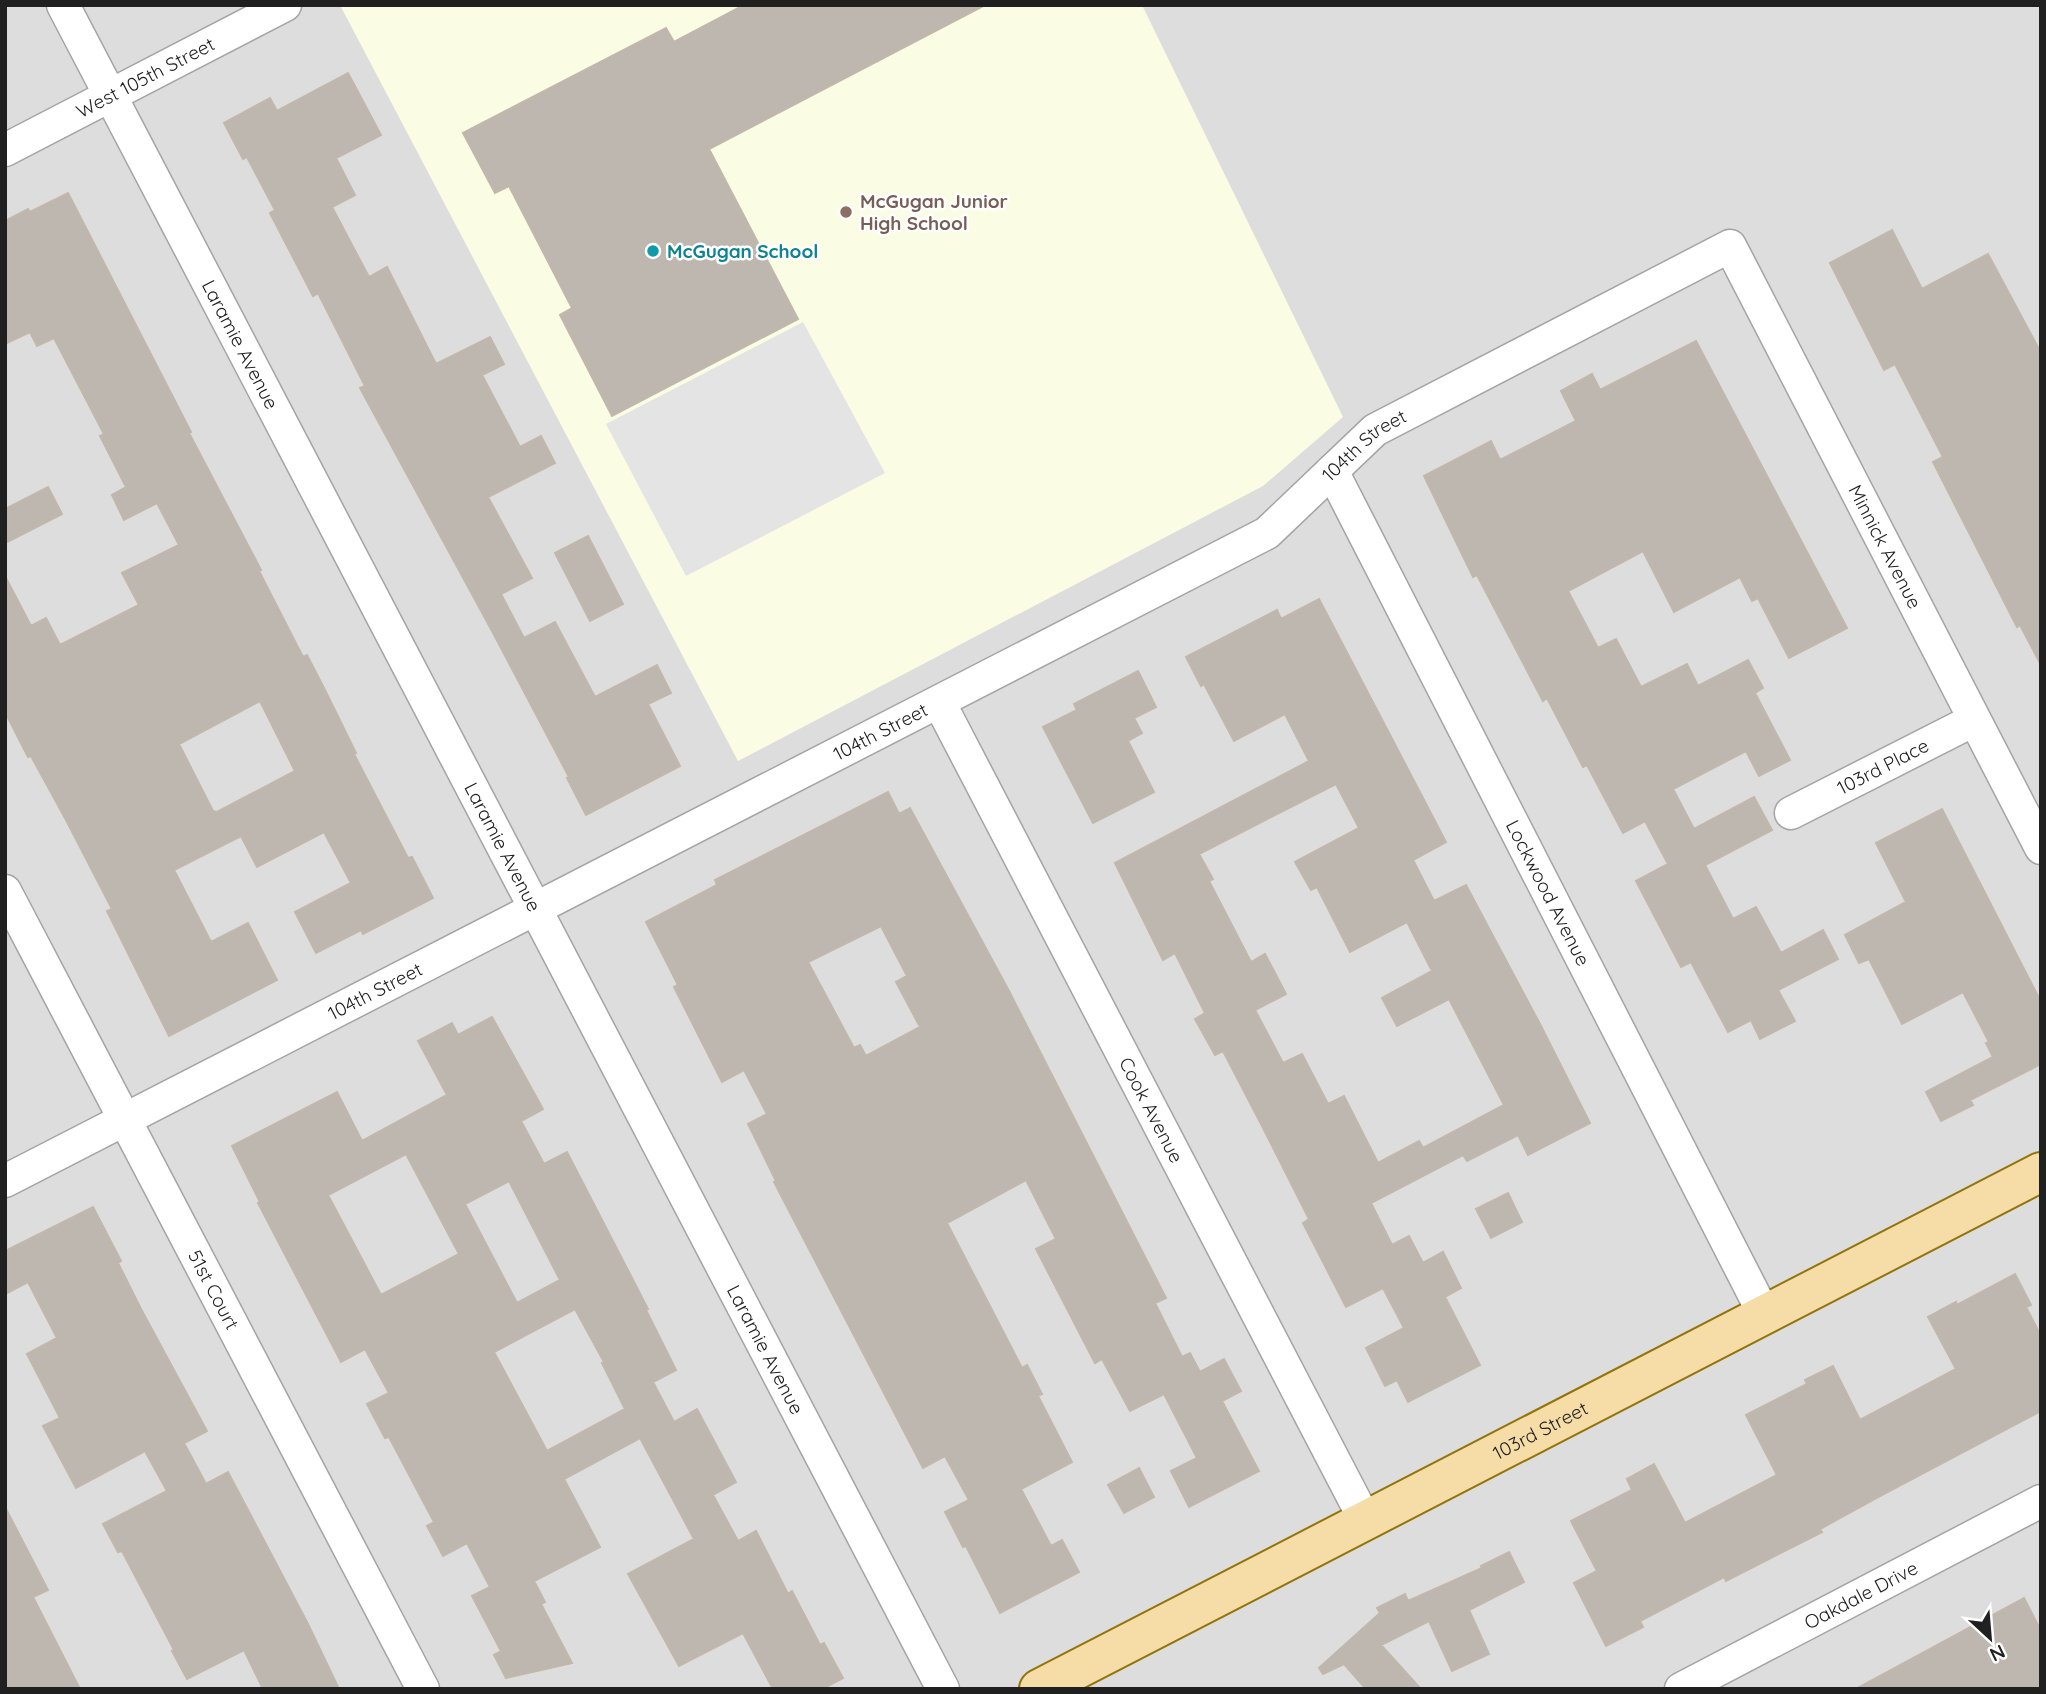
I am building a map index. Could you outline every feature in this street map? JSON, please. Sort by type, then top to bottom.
[{"type":"main road","name":"103rd Street","points":[[1039,1689],[2041,1172]]},
{"type":"street","name":"Laramie Avenue","points":[[63,5],[943,1689]]},
{"type":"street","name":"West 105th Street","points":[[5,150],[285,5]]},
{"type":"street","name":"104th Street","points":[[5,1181],[1267,533],[1375,429],[1730,246]]},
{"type":"street","name":"Minnick Avenue","points":[[1730,246],[2041,848]]},
{"type":"street","name":"Lockwood Avenue","points":[[1332,471],[1764,1314]]},
{"type":"street","name":"Cook Avenue","points":[[939,702],[1365,1520]]},
{"type":"street","name":"103rd Place","points":[[1791,813],[1974,720]]},
{"type":"street","name":"51st Court","points":[[5,891],[423,1689]]},
{"type":"street","name":"Oakdale Drive","points":[[1681,1689],[2041,1501]]},
{"type":"shaded area","points":[[5,5],[2041,5],[2041,1689],[5,1689]]},
{"type":"shaded area","name":"McGugan Junior High School","points":[[1142,5],[1343,417],[1263,486],[738,761],[341,7]]},
{"type":"shaded area","points":[[803,322],[885,473],[686,576],[606,424]]},
{"type":"building","name":"McGugan School","points":[[744,5],[985,5],[709,149],[798,319],[612,416],[560,315],[572,308],[509,186],[495,193],[463,133],[666,28],[674,42]]},
{"type":"building","points":[[348,73],[381,135],[336,158],[355,195],[332,207],[369,277],[387,267],[436,364],[490,337],[504,364],[482,375],[520,447],[541,436],[555,463],[488,497],[532,578],[501,594],[524,638],[555,622],[595,697],[657,665],[671,693],[648,704],[680,766],[586,815],[567,778],[569,777],[492,631],[360,388],[365,386],[318,293],[313,296],[270,213],[275,210],[247,157],[243,159],[224,123],[270,98],[277,111]]},
{"type":"building","points":[[68,193],[303,657],[307,655],[356,753],[354,754],[408,858],[412,857],[433,898],[363,934],[361,930],[316,953],[295,912],[351,883],[324,832],[257,867],[241,836],[174,870],[211,942],[248,923],[277,980],[169,1036],[107,911],[112,909],[5,712],[5,576],[31,626],[46,618],[60,645],[139,605],[122,573],[179,545],[157,503],[124,520],[112,495],[126,487],[100,436],[104,434],[54,338],[37,346],[30,332],[5,344],[5,221],[28,209],[30,212]],"holes":[[[260,701],[295,771],[217,812],[213,811],[179,744]]]},
{"type":"building","points":[[1892,230],[1922,289],[1988,254],[2041,353],[2041,665],[2020,625],[2017,627],[1933,462],[1943,457],[1895,364],[1884,370],[1830,263]]},
{"type":"building","points":[[1696,341],[1847,628],[1789,658],[1758,598],[1752,601],[1740,577],[1674,612],[1643,551],[1568,591],[1598,648],[1616,639],[1641,687],[1687,664],[1698,686],[1748,660],[1763,688],[1755,693],[1790,760],[1759,776],[1746,751],[1673,789],[1694,829],[1754,797],[1772,830],[1705,865],[1733,919],[1756,907],[1781,953],[1823,930],[1838,959],[1778,990],[1795,1021],[1760,1039],[1751,1020],[1728,1032],[1691,962],[1681,967],[1636,881],[1668,864],[1645,821],[1623,833],[1587,765],[1583,767],[1547,698],[1543,701],[1477,575],[1473,577],[1424,476],[1491,441],[1500,460],[1576,421],[1561,391],[1592,374],[1600,390]]},
{"type":"building","points":[[48,487],[62,514],[5,543],[5,509]]},
{"type":"building","points":[[588,536],[623,604],[590,621],[555,553]]},
{"type":"building","points":[[1319,599],[1446,842],[1413,860],[1434,901],[1466,885],[1590,1123],[1528,1155],[1518,1135],[1467,1161],[1463,1155],[1371,1203],[1392,1245],[1409,1236],[1423,1263],[1443,1252],[1461,1288],[1445,1297],[1480,1365],[1408,1402],[1397,1380],[1385,1386],[1366,1348],[1404,1328],[1383,1288],[1346,1307],[1303,1223],[1309,1219],[1223,1051],[1215,1055],[1195,1019],[1205,1013],[1175,953],[1163,960],[1115,863],[1309,761],[1285,714],[1234,741],[1204,684],[1201,686],[1186,657],[1277,610],[1281,619]],"holes":[[[1336,784],[1359,828],[1295,862],[1311,890],[1317,887],[1350,952],[1407,922],[1432,971],[1382,998],[1397,1026],[1449,999],[1504,1105],[1423,1148],[1419,1141],[1378,1163],[1344,1096],[1328,1104],[1302,1054],[1283,1063],[1255,1010],[1286,994],[1265,954],[1251,962],[1209,881],[1213,879],[1199,854]]]},
{"type":"building","points":[[1138,671],[1156,707],[1134,718],[1142,733],[1128,741],[1154,792],[1093,823],[1043,727],[1077,710],[1074,704]]},
{"type":"building","points":[[888,792],[899,814],[910,808],[1009,991],[1166,1298],[1155,1303],[1182,1357],[1190,1353],[1200,1372],[1224,1359],[1241,1391],[1222,1401],[1259,1471],[1189,1507],[1171,1471],[1197,1458],[1164,1394],[1130,1411],[1102,1359],[1095,1363],[1036,1249],[1056,1239],[1026,1180],[947,1223],[1022,1368],[1027,1365],[1042,1394],[1038,1396],[1072,1462],[1021,1489],[1051,1546],[1062,1540],[1079,1572],[1000,1613],[966,1546],[963,1547],[945,1512],[969,1500],[945,1456],[923,1468],[774,1182],[776,1181],[748,1124],[767,1114],[744,1070],[722,1082],[674,987],[678,985],[646,922],[717,885],[715,880]],"holes":[[[881,926],[907,976],[896,982],[920,1027],[866,1056],[860,1045],[854,1048],[808,962]]]},
{"type":"building","points":[[1942,809],[2041,1002],[2041,1064],[1970,1100],[1973,1105],[1941,1121],[1926,1092],[1993,1057],[1986,1043],[1989,1042],[1963,992],[1902,1024],[1869,959],[1859,963],[1845,935],[1906,902],[1876,843]]},
{"type":"building","points":[[492,1017],[543,1109],[521,1121],[544,1164],[567,1152],[648,1309],[646,1310],[676,1370],[653,1382],[674,1422],[697,1409],[736,1482],[713,1495],[738,1541],[756,1531],[788,1594],[792,1591],[820,1645],[824,1643],[843,1678],[822,1689],[773,1689],[743,1633],[679,1666],[628,1574],[694,1539],[640,1438],[564,1479],[600,1547],[534,1581],[545,1602],[541,1604],[572,1663],[506,1678],[494,1655],[501,1651],[472,1596],[490,1587],[467,1543],[443,1556],[427,1526],[434,1522],[389,1437],[385,1438],[367,1404],[389,1393],[365,1349],[341,1362],[258,1203],[260,1202],[232,1146],[337,1092],[362,1141],[447,1095],[418,1041],[452,1023],[458,1035]],"holes":[[[406,1154],[459,1254],[381,1295],[328,1195]],[[509,1181],[560,1280],[517,1303],[465,1204]],[[575,1309],[604,1362],[602,1363],[625,1409],[547,1451],[494,1352]]]},
{"type":"building","points":[[1508,1193],[1522,1222],[1491,1238],[1476,1209]]},
{"type":"building","points":[[93,1207],[121,1261],[118,1263],[141,1309],[207,1431],[184,1443],[206,1484],[228,1472],[339,1689],[263,1689],[244,1650],[187,1679],[122,1551],[118,1552],[103,1524],[167,1491],[145,1451],[76,1488],[43,1426],[60,1418],[27,1354],[57,1338],[28,1282],[5,1294],[5,1251]]},
{"type":"building","points":[[2015,1274],[2031,1305],[2026,1307],[2041,1336],[2041,1411],[1820,1529],[1822,1532],[1726,1581],[1724,1577],[1640,1621],[1643,1627],[1606,1646],[1574,1583],[1597,1571],[1571,1521],[1632,1490],[1627,1479],[1654,1464],[1685,1523],[1777,1475],[1746,1415],[1807,1384],[1805,1380],[1833,1366],[1860,1420],[1956,1369],[1928,1317]]},
{"type":"building","points":[[1139,1468],[1154,1497],[1124,1513],[1108,1485]]},
{"type":"building","points":[[5,1507],[48,1590],[33,1597],[80,1689],[5,1689]]},
{"type":"building","points":[[1509,1552],[1524,1582],[1469,1610],[1489,1654],[1452,1671],[1429,1621],[1381,1645],[1421,1689],[1366,1689],[1344,1664],[1323,1674],[1319,1668],[1380,1613],[1377,1608],[1405,1594],[1408,1601],[1482,1568],[1481,1566]]},
{"type":"building","points":[[2024,1598],[2041,1631],[2041,1689],[1856,1689]]},
{"type":"place","name":"McGugan Junior High School","points":[[846,212]]},
{"type":"place","name":"McGugan School","points":[[653,251]]}]
